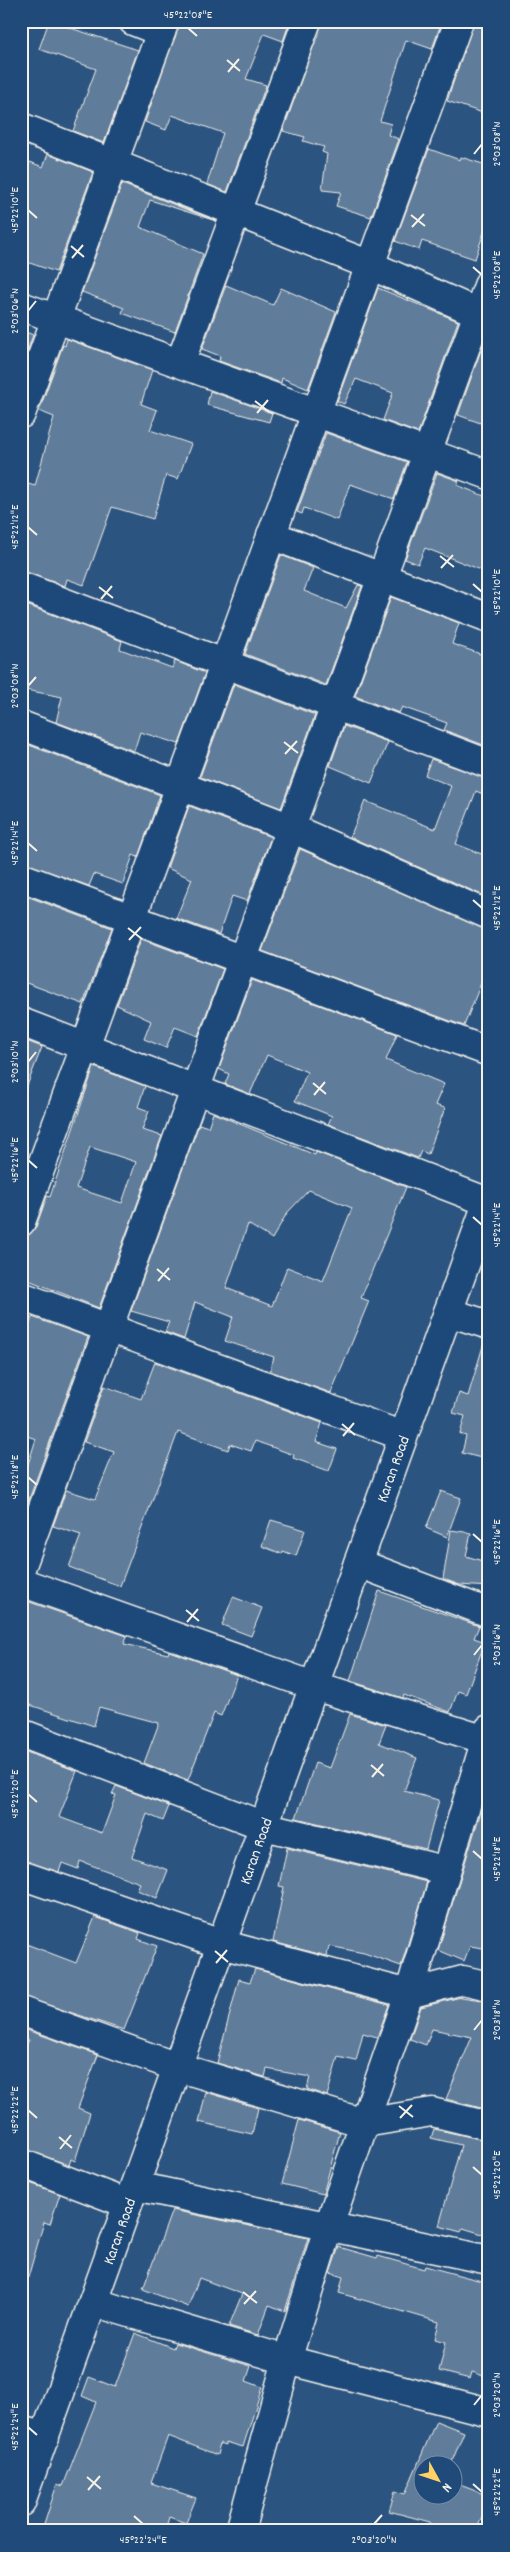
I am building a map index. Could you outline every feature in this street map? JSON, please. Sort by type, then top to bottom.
[{"type":"street","points":[[21,414],[163,26],[133,21]]},
{"type":"street","points":[[180,363],[307,21]]},
{"type":"street","points":[[21,1222],[30,1173],[85,1047],[459,21]]},
{"type":"street","points":[[21,127],[370,265],[484,315]]},
{"type":"street","points":[[21,1568],[427,452],[484,315],[489,283]]},
{"type":"street","points":[[21,306],[489,475]]},
{"type":"street","points":[[271,536],[489,618]]},
{"type":"street","points":[[21,586],[489,764]]},
{"type":"street","points":[[21,725],[291,828],[489,915]]},
{"type":"street","points":[[21,877],[489,1052]]},
{"type":"street","points":[[21,1022],[488,1200]]},
{"type":"street","name":"Karan Road","points":[[21,2502],[33,2433],[93,2302],[488,1200]]},
{"type":"street","points":[[21,1296],[404,1436]]},
{"type":"street","points":[[448,1312],[489,1325]]},
{"type":"street","points":[[358,1563],[489,1613]]},
{"type":"street","points":[[21,1582],[314,1686],[487,1737],[444,1870],[409,1994],[328,2228],[286,2360],[240,2531]]},
{"type":"street","points":[[21,1733],[264,1826],[444,1870]]},
{"type":"street","points":[[21,1876],[220,1944],[409,1994],[463,1980],[489,1986]]},
{"type":"street","points":[[21,2011],[177,2067],[364,2123],[432,2112],[489,2126]]},
{"type":"street","points":[[21,2164],[131,2195],[328,2228],[489,2260]]},
{"type":"street","points":[[93,2302],[286,2360],[489,2412]]},
{"type":"building","points":[[49,21],[138,50],[104,143],[73,131],[96,69],[39,49]]},
{"type":"building","points":[[180,21],[290,21],[283,41],[264,34],[246,79],[266,85],[227,192],[207,184],[223,133],[172,115],[166,130],[145,122]]},
{"type":"building","points":[[322,21],[442,21],[432,49],[406,40],[380,121],[391,124],[388,135],[399,139],[371,217],[336,206],[341,192],[322,190],[327,154],[322,152],[324,147],[303,141],[305,137],[283,131]]},
{"type":"building","points":[[474,21],[489,21],[489,115],[447,101]]},
{"type":"building","points":[[429,149],[460,160],[461,157],[489,166],[489,217],[475,259],[422,241],[419,250],[395,241]]},
{"type":"building","points":[[48,154],[93,172],[56,272],[21,260],[21,186],[30,162],[43,167]]},
{"type":"building","points":[[122,184],[216,221],[150,200],[140,227],[203,254],[175,332],[122,313],[124,308],[82,292]]},
{"type":"building","points":[[226,285],[273,305],[281,288],[336,312],[308,389],[282,378],[281,383],[219,361],[220,356],[202,349]]},
{"type":"building","points":[[378,288],[458,321],[418,433],[383,420],[393,393],[356,379],[344,404],[337,401]]},
{"type":"building","points":[[21,330],[33,335],[21,368]]},
{"type":"building","points":[[487,333],[489,334],[489,426],[458,415]]},
{"type":"building","points":[[67,339],[152,370],[141,404],[157,410],[150,430],[191,444],[178,479],[166,475],[153,519],[112,507],[84,585],[67,579],[65,586],[21,571],[21,482],[35,486],[54,417],[39,411],[63,345],[65,346]]},
{"type":"building","points":[[210,391],[272,413],[269,422],[207,405]]},
{"type":"building","points":[[326,433],[407,462],[394,499],[350,484],[337,520],[304,508],[302,514],[297,512]]},
{"type":"building","points":[[437,473],[459,481],[457,485],[489,498],[489,573],[425,548],[418,564],[405,559]]},
{"type":"building","points":[[281,555],[313,568],[304,591],[346,608],[358,585],[362,586],[326,685],[245,654]]},
{"type":"building","points":[[391,597],[459,623],[452,644],[489,657],[489,747],[444,730],[447,723],[402,707],[399,713],[355,696]]},
{"type":"building","points":[[21,603],[122,641],[120,649],[172,668],[175,661],[205,673],[179,744],[140,732],[134,751],[56,722],[62,697],[21,689]]},
{"type":"building","points":[[234,684],[315,715],[281,808],[200,777]]},
{"type":"building","points":[[344,726],[388,742],[371,783],[330,766]]},
{"type":"building","points":[[21,742],[160,795],[138,857],[133,855],[123,884],[94,874],[89,886],[21,862]]},
{"type":"building","points":[[431,759],[489,779],[483,794],[476,791],[456,844],[489,857],[489,898],[350,837],[365,801],[435,829],[451,786],[425,775]]},
{"type":"building","points":[[189,806],[271,837],[247,901],[232,896],[219,934],[176,918],[192,879],[167,868]]},
{"type":"building","points":[[300,849],[489,930],[489,980],[483,978],[464,1026],[262,951]]},
{"type":"building","points":[[21,894],[112,928],[83,1004],[21,981]]},
{"type":"building","points":[[141,939],[223,969],[198,1036],[175,1027],[166,1048],[144,1039],[151,1021],[117,1005]]},
{"type":"building","points":[[252,980],[397,1034],[386,1060],[444,1084],[435,1105],[445,1108],[428,1154],[421,1151],[418,1158],[328,1124],[332,1116],[295,1101],[307,1072],[267,1055],[250,1094],[225,1084],[229,1074],[219,1069]]},
{"type":"building","points":[[21,1039],[42,1047],[23,1096],[21,1096]]},
{"type":"building","points":[[94,1067],[145,1086],[138,1107],[149,1111],[142,1130],[162,1136],[99,1308],[21,1277],[21,1258],[28,1235],[36,1227],[47,1196],[50,1197]],"holes":[[[90,1147],[136,1162],[122,1203],[76,1188]]]},
{"type":"building","points":[[213,1113],[315,1155],[316,1152],[406,1187],[361,1298],[369,1301],[331,1393],[270,1371],[274,1357],[225,1341],[233,1317],[195,1302],[184,1339],[165,1332],[169,1322],[131,1311],[199,1124],[208,1127]],"holes":[[[309,1190],[352,1208],[323,1281],[287,1267],[272,1306],[226,1288],[248,1224],[272,1239],[287,1213]]]},
{"type":"building","points":[[32,1317],[88,1337],[23,1516],[21,1516],[21,1486],[36,1439],[21,1434],[21,1353]]},
{"type":"building","points":[[483,1346],[489,1347],[489,1460],[462,1453],[466,1436],[460,1434],[465,1416],[453,1413],[459,1393],[468,1396]]},
{"type":"building","points":[[155,1362],[322,1423],[316,1442],[337,1449],[329,1471],[293,1458],[294,1455],[255,1441],[251,1451],[230,1444],[228,1450],[178,1432],[120,1586],[69,1567],[81,1535],[53,1526],[66,1490],[95,1499],[114,1452],[84,1442],[104,1386],[141,1399]]},
{"type":"building","points":[[441,1491],[461,1498],[447,1537],[426,1528]]},
{"type":"building","points":[[271,1520],[305,1530],[296,1556],[283,1551],[282,1554],[262,1546]]},
{"type":"building","points":[[451,1530],[471,1533],[466,1556],[489,1563],[489,1587],[460,1585],[443,1579]]},
{"type":"building","points":[[379,1591],[479,1626],[474,1638],[485,1642],[466,1694],[458,1691],[450,1712],[404,1695],[403,1698],[350,1681]]},
{"type":"building","points":[[233,1597],[262,1608],[251,1636],[222,1625]]},
{"type":"building","points":[[21,1599],[127,1636],[124,1644],[168,1654],[169,1651],[237,1675],[221,1716],[214,1713],[188,1780],[144,1763],[159,1723],[99,1707],[94,1726],[21,1702]]},
{"type":"building","points":[[350,1714],[386,1725],[379,1743],[417,1758],[404,1791],[439,1800],[426,1849],[296,1818],[315,1763],[330,1768]]},
{"type":"building","points":[[21,1750],[77,1771],[59,1817],[102,1833],[116,1795],[112,1794],[116,1786],[169,1806],[163,1821],[147,1814],[132,1857],[168,1870],[157,1898],[137,1890],[140,1883],[80,1861],[78,1869],[62,1863],[59,1872],[21,1860]]},
{"type":"building","points":[[485,1798],[489,1798],[489,1949],[470,1946],[464,1961],[438,1950]]},
{"type":"building","points":[[287,1848],[427,1882],[401,1966],[364,1953],[329,1946],[327,1956],[273,1942],[284,1887],[279,1886]]},
{"type":"building","points":[[95,1917],[140,1933],[138,1939],[157,1946],[124,2030],[21,1996],[21,1942],[76,1963]]},
{"type":"building","points":[[255,1969],[389,2005],[377,2037],[363,2033],[356,2061],[338,2057],[327,2096],[307,2089],[310,2077],[267,2069],[265,2077],[217,2063],[239,1979],[250,1982]]},
{"type":"building","points":[[461,1997],[489,2001],[489,2110],[446,2099],[472,2037],[432,2029],[426,2045],[410,2039],[421,2007]]},
{"type":"building","points":[[21,2028],[98,2055],[78,2108],[90,2113],[75,2161],[71,2159],[69,2165],[21,2148],[21,2138],[28,2120],[21,2117],[21,2056],[29,2040],[21,2036]]},
{"type":"building","points":[[206,2092],[258,2108],[252,2134],[199,2122]]},
{"type":"building","points":[[299,2120],[340,2132],[323,2194],[282,2184]]},
{"type":"building","points":[[434,2129],[489,2141],[489,2236],[463,2228],[461,2232],[439,2226],[461,2145],[431,2138]]},
{"type":"building","points":[[21,2180],[60,2194],[50,2224],[44,2222],[27,2281],[21,2280]]},
{"type":"building","points":[[172,2210],[308,2238],[285,2311],[269,2305],[258,2335],[229,2326],[242,2294],[199,2278],[188,2307],[143,2289]]},
{"type":"building","points":[[339,2247],[377,2258],[378,2256],[424,2269],[425,2266],[489,2283],[489,2378],[472,2372],[470,2379],[439,2371],[446,2342],[435,2339],[439,2322],[339,2293],[343,2277],[330,2273]]},
{"type":"building","points":[[135,2333],[173,2348],[175,2343],[251,2366],[246,2381],[262,2387],[243,2447],[226,2442],[226,2445],[220,2443],[217,2455],[168,2436],[151,2483],[196,2498],[186,2523],[169,2517],[165,2531],[42,2531],[57,2484],[63,2486],[96,2402],[82,2396],[89,2377],[115,2387]]},
{"type":"building","points":[[436,2421],[464,2432],[455,2454],[422,2454]]},
{"type":"building","points":[[412,2478],[412,2504],[462,2504],[462,2486],[489,2496],[489,2520],[482,2517],[476,2531],[445,2531],[429,2525],[430,2522],[389,2511],[395,2491],[405,2494]]}]
